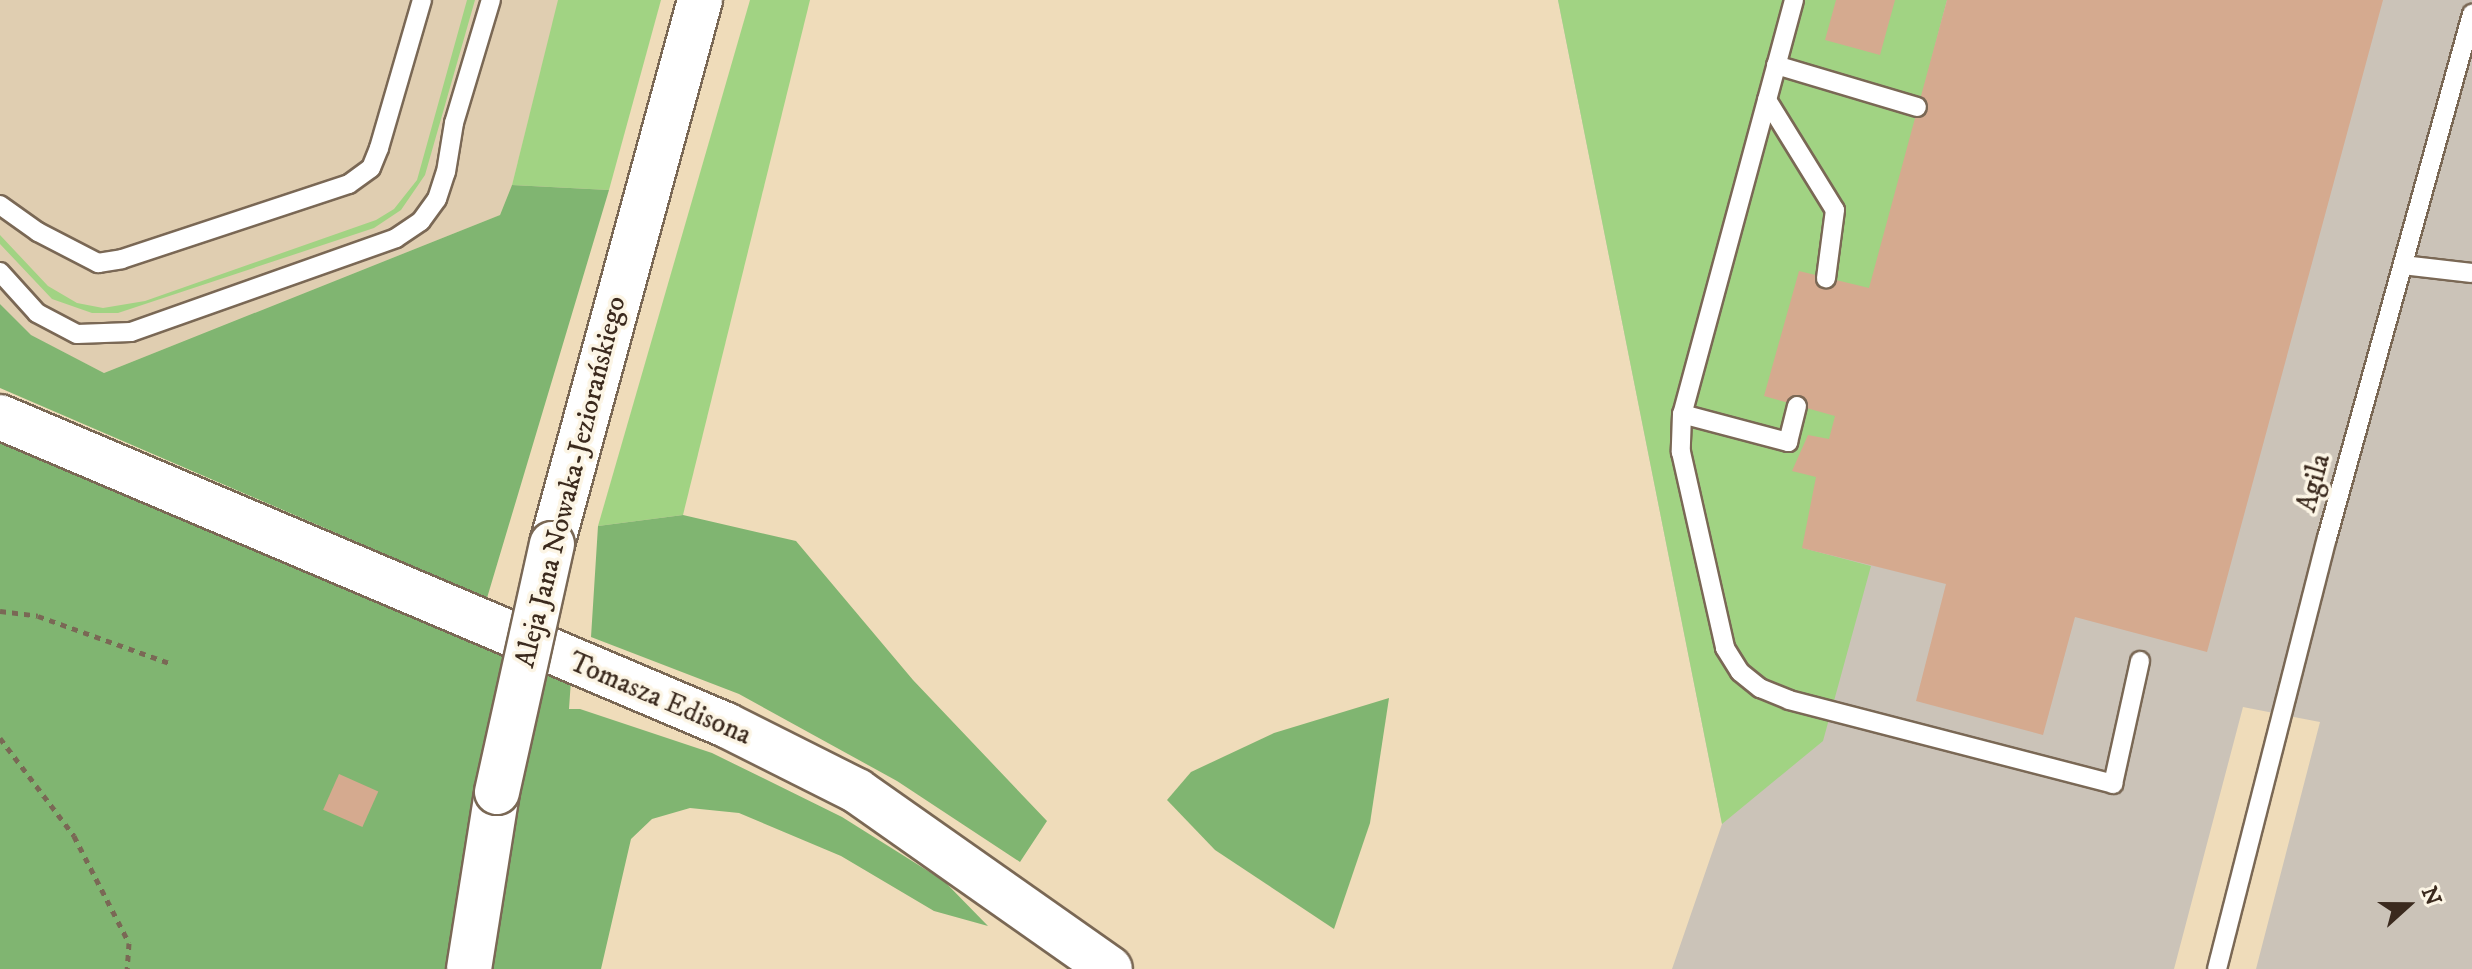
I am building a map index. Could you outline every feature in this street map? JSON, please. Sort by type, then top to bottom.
[{"type":"street","name":"Aleja Jana Nowaka-Jeziorańskiego","points":[[469,969],[497,792],[552,544],[700,0]]},
{"type":"street","name":"Tomasza Edisona","points":[[0,417],[726,725],[857,791],[1110,969]]},
{"type":"lane","points":[[0,205],[38,232],[98,263],[122,259],[349,184],[371,168],[379,148],[422,0]]},
{"type":"lane","points":[[0,272],[37,313],[77,334],[131,332],[396,238],[421,221],[437,199],[446,172],[454,123],[491,0]]},
{"type":"lane","points":[[1794,0],[1682,414],[1681,452],[1725,648],[1740,672],[1760,688],[1789,700],[2113,784],[2140,661]]},
{"type":"lane","name":"Agila","points":[[2217,969],[2327,538],[2472,14]]},
{"type":"lane","points":[[1776,65],[1917,107]]},
{"type":"lane","points":[[1767,100],[1835,210],[1826,278]]},
{"type":"lane","points":[[2403,265],[2472,273]]},
{"type":"lane","points":[[1682,414],[1788,442],[1797,406]]},
{"type":"path","points":[[0,611],[38,616],[172,664]]},
{"type":"path","points":[[0,738],[74,836],[129,943],[127,969]]},
{"type":"shaded area","points":[[0,0],[559,0],[512,185],[500,215],[104,373],[30,335],[0,304]]},
{"type":"shaded area","points":[[1558,0],[2472,0],[2472,969],[2256,969],[2320,722],[2243,707],[2174,969],[1672,969],[1722,824]]},
{"type":"green space","points":[[467,0],[475,0],[425,175],[401,210],[374,228],[118,313],[92,313],[52,299],[0,244],[0,235],[48,286],[77,303],[103,308],[145,301],[376,220],[394,209],[417,180]]},
{"type":"green space","points":[[558,0],[661,0],[609,190],[512,185]]},
{"type":"green space","points":[[750,0],[810,0],[683,515],[598,526]]},
{"type":"green space","points":[[1558,0],[1947,0],[1803,548],[1871,566],[1823,741],[1722,824]]},
{"type":"green space","points":[[512,185],[609,190],[487,598],[0,388],[0,304],[31,335],[104,373],[500,215]]},
{"type":"green space","points":[[0,417],[571,680],[569,709],[580,709],[712,753],[842,817],[944,881],[988,926],[934,911],[841,856],[739,813],[690,808],[652,819],[631,839],[601,969],[0,969]]},
{"type":"green space","points":[[683,515],[796,541],[913,680],[1047,821],[1020,862],[897,781],[739,694],[591,637],[598,526]]},
{"type":"green space","points":[[1389,698],[1370,823],[1334,929],[1215,850],[1167,800],[1191,772],[1274,733]]},
{"type":"building","points":[[1836,0],[1895,0],[1880,55],[1825,40]]},
{"type":"building","points":[[1947,0],[2383,0],[2207,652],[2075,617],[2043,735],[1916,701],[1946,584],[1802,548],[1816,477],[1792,471],[1808,435],[1829,439],[1835,416],[1764,396],[1799,271],[1869,288]]},
{"type":"building","points":[[339,774],[378,791],[362,827],[323,810]]}]
